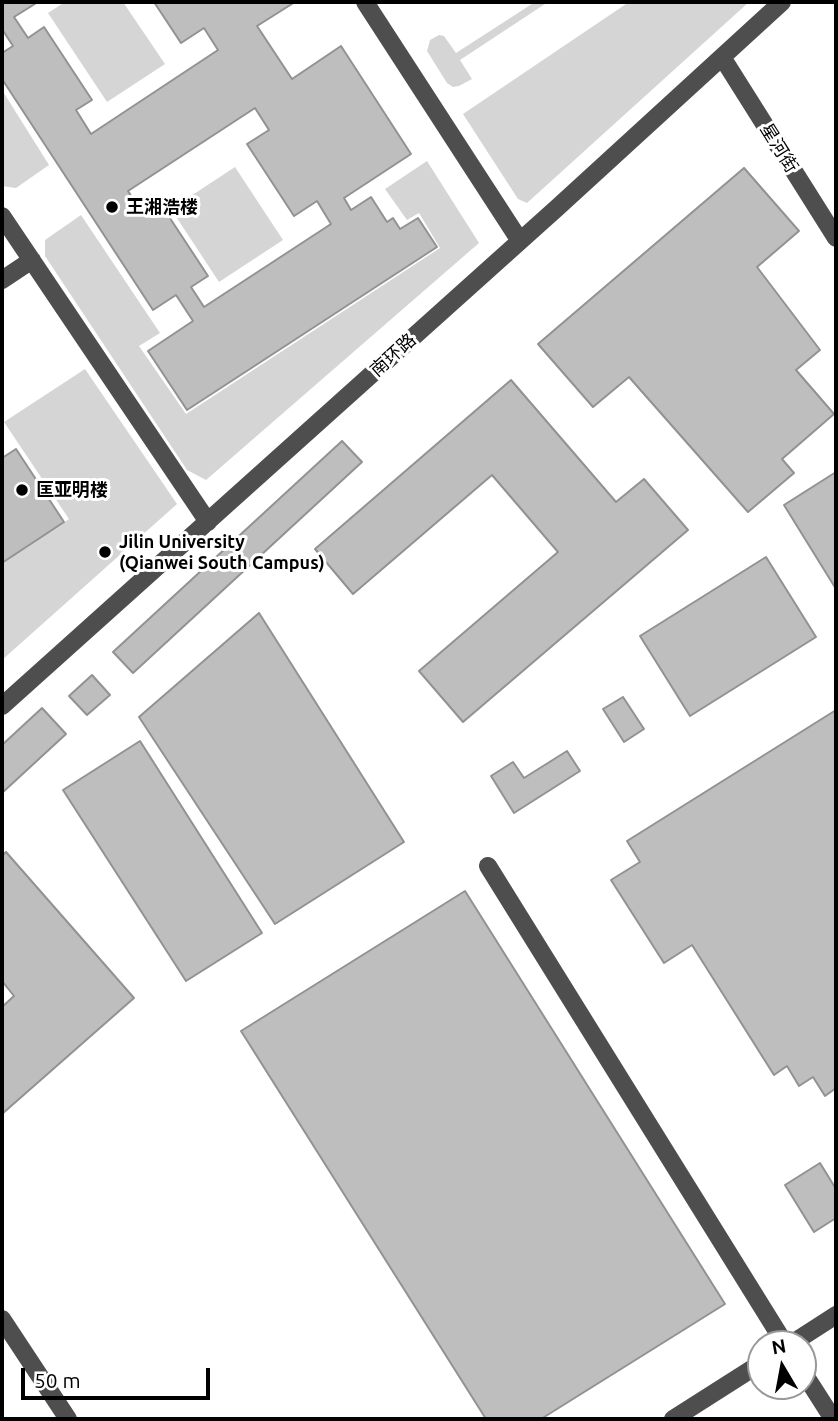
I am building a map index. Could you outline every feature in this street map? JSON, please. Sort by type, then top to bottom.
[{"type":"street","points":[[365,2],[520,241]]},
{"type":"street","name":"南环路","points":[[2,706],[520,241],[722,57],[773,5]]},
{"type":"street","name":"星河街","points":[[722,57],[836,238]]},
{"type":"street","points":[[2,216],[208,522]]},
{"type":"street","points":[[2,280],[32,260]]},
{"type":"street","points":[[488,866],[776,1330]]},
{"type":"street","points":[[813,1330],[836,1315]]},
{"type":"street","points":[[2,1319],[68,1419]]},
{"type":"street","points":[[673,1419],[747,1372]]},
{"type":"street","points":[[817,1394],[833,1419]]},
{"type":"shaded area","points":[[65,2],[123,2],[165,64],[107,102],[48,13]]},
{"type":"shaded area","points":[[535,2],[548,2],[460,60],[472,79],[453,87],[447,83],[427,51],[430,40],[439,35],[444,36],[456,53]]},
{"type":"shaded area","points":[[629,2],[749,2],[527,203],[518,199],[463,114]]},
{"type":"shaded area","points":[[2,90],[49,165],[16,188],[2,186]]},
{"type":"shaded area","points":[[427,161],[479,243],[206,480],[187,470],[45,256],[45,240],[81,215],[160,333],[139,346],[186,414],[440,248],[419,213],[407,220],[385,189]]},
{"type":"shaded area","points":[[235,167],[283,240],[219,282],[171,209]]},
{"type":"shaded area","points":[[85,369],[177,504],[2,660],[2,564],[69,519],[4,422]]},
{"type":"building","name":"王湘浩楼","points":[[2,2],[38,2],[14,17],[28,38],[44,27],[92,100],[76,110],[91,134],[218,50],[204,28],[181,43],[154,2],[295,2],[257,26],[292,79],[341,46],[411,154],[344,198],[351,210],[371,197],[387,222],[393,218],[400,229],[418,218],[437,247],[187,410],[148,351],[193,321],[176,295],[153,310],[2,79],[2,53],[13,46],[2,29]],"holes":[[[255,108],[269,130],[247,144],[294,216],[317,201],[331,224],[204,307],[191,287],[208,276],[160,203],[143,214],[128,191]]]},
{"type":"building","points":[[744,168],[799,231],[757,267],[820,350],[796,370],[834,414],[782,459],[794,473],[748,512],[629,377],[593,407],[538,344]]},
{"type":"building","points":[[511,380],[616,502],[644,479],[688,530],[463,722],[419,671],[558,552],[492,475],[353,594],[315,549]]},
{"type":"building","points":[[342,441],[362,462],[133,673],[113,652]]},
{"type":"building","name":"匡亚明楼","points":[[16,449],[64,522],[2,563],[2,458]]},
{"type":"building","points":[[836,472],[836,589],[784,505]]},
{"type":"building","points":[[766,557],[816,637],[690,716],[640,636]]},
{"type":"building","points":[[259,613],[404,842],[275,924],[139,717]]},
{"type":"building","points":[[92,675],[110,695],[87,715],[69,696]]},
{"type":"building","points":[[623,697],[644,729],[624,742],[603,709]]},
{"type":"building","points":[[42,708],[66,734],[2,793],[2,745]]},
{"type":"building","points":[[836,710],[836,1088],[825,1096],[813,1077],[799,1086],[787,1066],[774,1075],[692,945],[664,963],[611,880],[640,862],[627,841]]},
{"type":"building","points":[[140,741],[262,933],[186,981],[63,790]]},
{"type":"building","points":[[567,751],[580,771],[514,813],[491,776],[513,762],[524,778]]},
{"type":"building","points":[[6,852],[134,998],[2,1114],[2,1007],[14,996],[2,981],[2,856]]},
{"type":"building","points":[[465,891],[725,1304],[541,1419],[486,1419],[241,1031]]},
{"type":"building","points":[[820,1163],[836,1189],[836,1218],[814,1232],[785,1185]]},
{"type":"place","name":"王湘浩楼","points":[[112,207]]},
{"type":"place","name":"匡亚明楼","points":[[22,490]]},
{"type":"place","name":"Jilin University (Qianwei South Campus)","points":[[105,552]]}]
